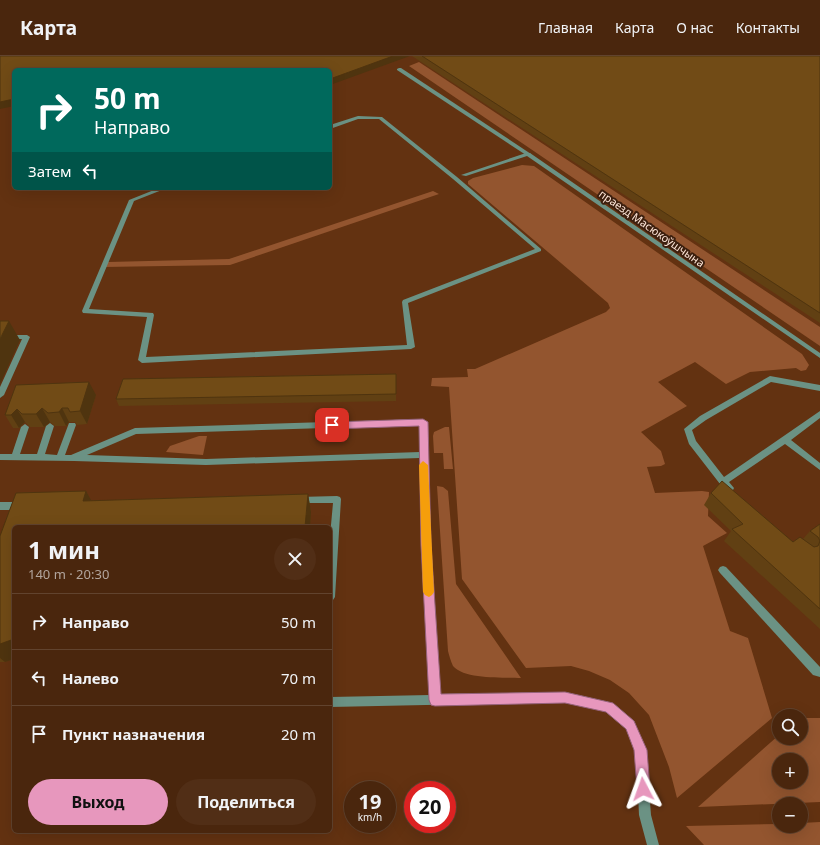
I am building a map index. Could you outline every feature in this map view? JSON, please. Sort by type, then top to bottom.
[{"type":"street","name":"праезд Масюкоўшчына","points":[[399,69],[528,154],[820,356]]},
{"type":"street","points":[[159,190],[132,200],[85,312],[151,315],[142,360],[411,347],[405,302],[539,250],[455,178],[380,118],[358,117],[332,126]]},
{"type":"street","points":[[455,178],[528,154]]},
{"type":"street","points":[[0,337],[27,336],[0,395]]},
{"type":"street","points":[[735,493],[723,482],[692,442],[688,429],[703,418],[770,379],[820,388]]},
{"type":"street","points":[[723,482],[820,414]]},
{"type":"street","points":[[72,458],[135,431],[423,422],[426,545],[435,700]]},
{"type":"street","points":[[60,458],[72,425]]},
{"type":"street","points":[[40,458],[50,426]]},
{"type":"street","points":[[15,457],[26,427]]},
{"type":"street","points":[[785,440],[820,467]]},
{"type":"street","points":[[0,457],[206,462],[423,455]]},
{"type":"street","points":[[289,500],[336,499],[332,564]]},
{"type":"street","points":[[0,506],[30,505]]},
{"type":"street","points":[[723,570],[817,672],[820,672]]},
{"type":"street","points":[[332,702],[565,697],[609,707],[630,725],[640,750],[645,815],[654,845]]},
{"type":"shaded area","points":[[419,62],[820,327],[820,346],[409,66]]},
{"type":"shaded area","points":[[522,165],[534,166],[802,354],[809,365],[806,370],[801,371],[796,368],[750,372],[726,384],[695,362],[658,382],[687,406],[641,432],[661,451],[665,464],[661,466],[647,467],[655,493],[709,492],[708,516],[727,533],[703,546],[730,631],[748,638],[772,718],[677,798],[669,767],[649,715],[629,693],[610,680],[589,671],[571,666],[526,668],[462,579],[449,387],[431,386],[432,378],[468,377],[467,369],[475,369],[606,312],[610,308],[608,303],[468,184],[468,181],[473,178]]},
{"type":"shaded area","points":[[433,191],[439,194],[230,265],[103,267],[108,262],[229,259]]},
{"type":"shaded area","points":[[445,427],[449,427],[453,469],[444,469],[443,453],[434,453],[434,432]]},
{"type":"shaded area","points":[[199,436],[207,436],[203,455],[166,452],[170,446]]},
{"type":"shaded area","points":[[437,486],[443,487],[448,491],[456,584],[521,678],[475,676],[466,674],[452,664],[448,651]]},
{"type":"shaded area","points":[[808,718],[820,718],[820,802],[808,802],[808,797],[772,797],[772,804],[698,807],[772,741],[772,745],[808,745]]},
{"type":"shaded area","points":[[820,822],[820,845],[704,845],[686,826],[772,824],[772,833],[808,833],[808,823]]},
{"type":"building","points":[[0,56],[393,56],[332,78],[332,68],[12,68],[12,99],[0,102]]},
{"type":"building","points":[[422,56],[820,56],[820,313]]},
{"type":"building","points":[[0,321],[9,321],[0,339]]},
{"type":"building","points":[[396,374],[396,394],[116,399],[123,379]]},
{"type":"building","points":[[89,382],[80,411],[70,412],[68,408],[62,408],[59,412],[48,413],[42,408],[36,414],[22,414],[17,409],[11,415],[5,415],[16,385]]},
{"type":"building","points":[[722,481],[793,542],[800,537],[814,547],[818,546],[820,541],[820,609],[732,529],[743,524],[711,493]]},
{"type":"building","points":[[86,491],[83,501],[308,494],[305,525],[12,525],[12,640],[0,644],[0,536],[16,493]]},
{"type":"building","points":[[820,524],[820,541],[818,537],[810,531]]},
{"type":"slow traffic","points":[[423,465],[429,592]]},
{"type":"route","points":[[332,425],[423,422],[426,545],[435,700],[565,697],[609,707],[630,725],[640,750],[643,789]]}]
